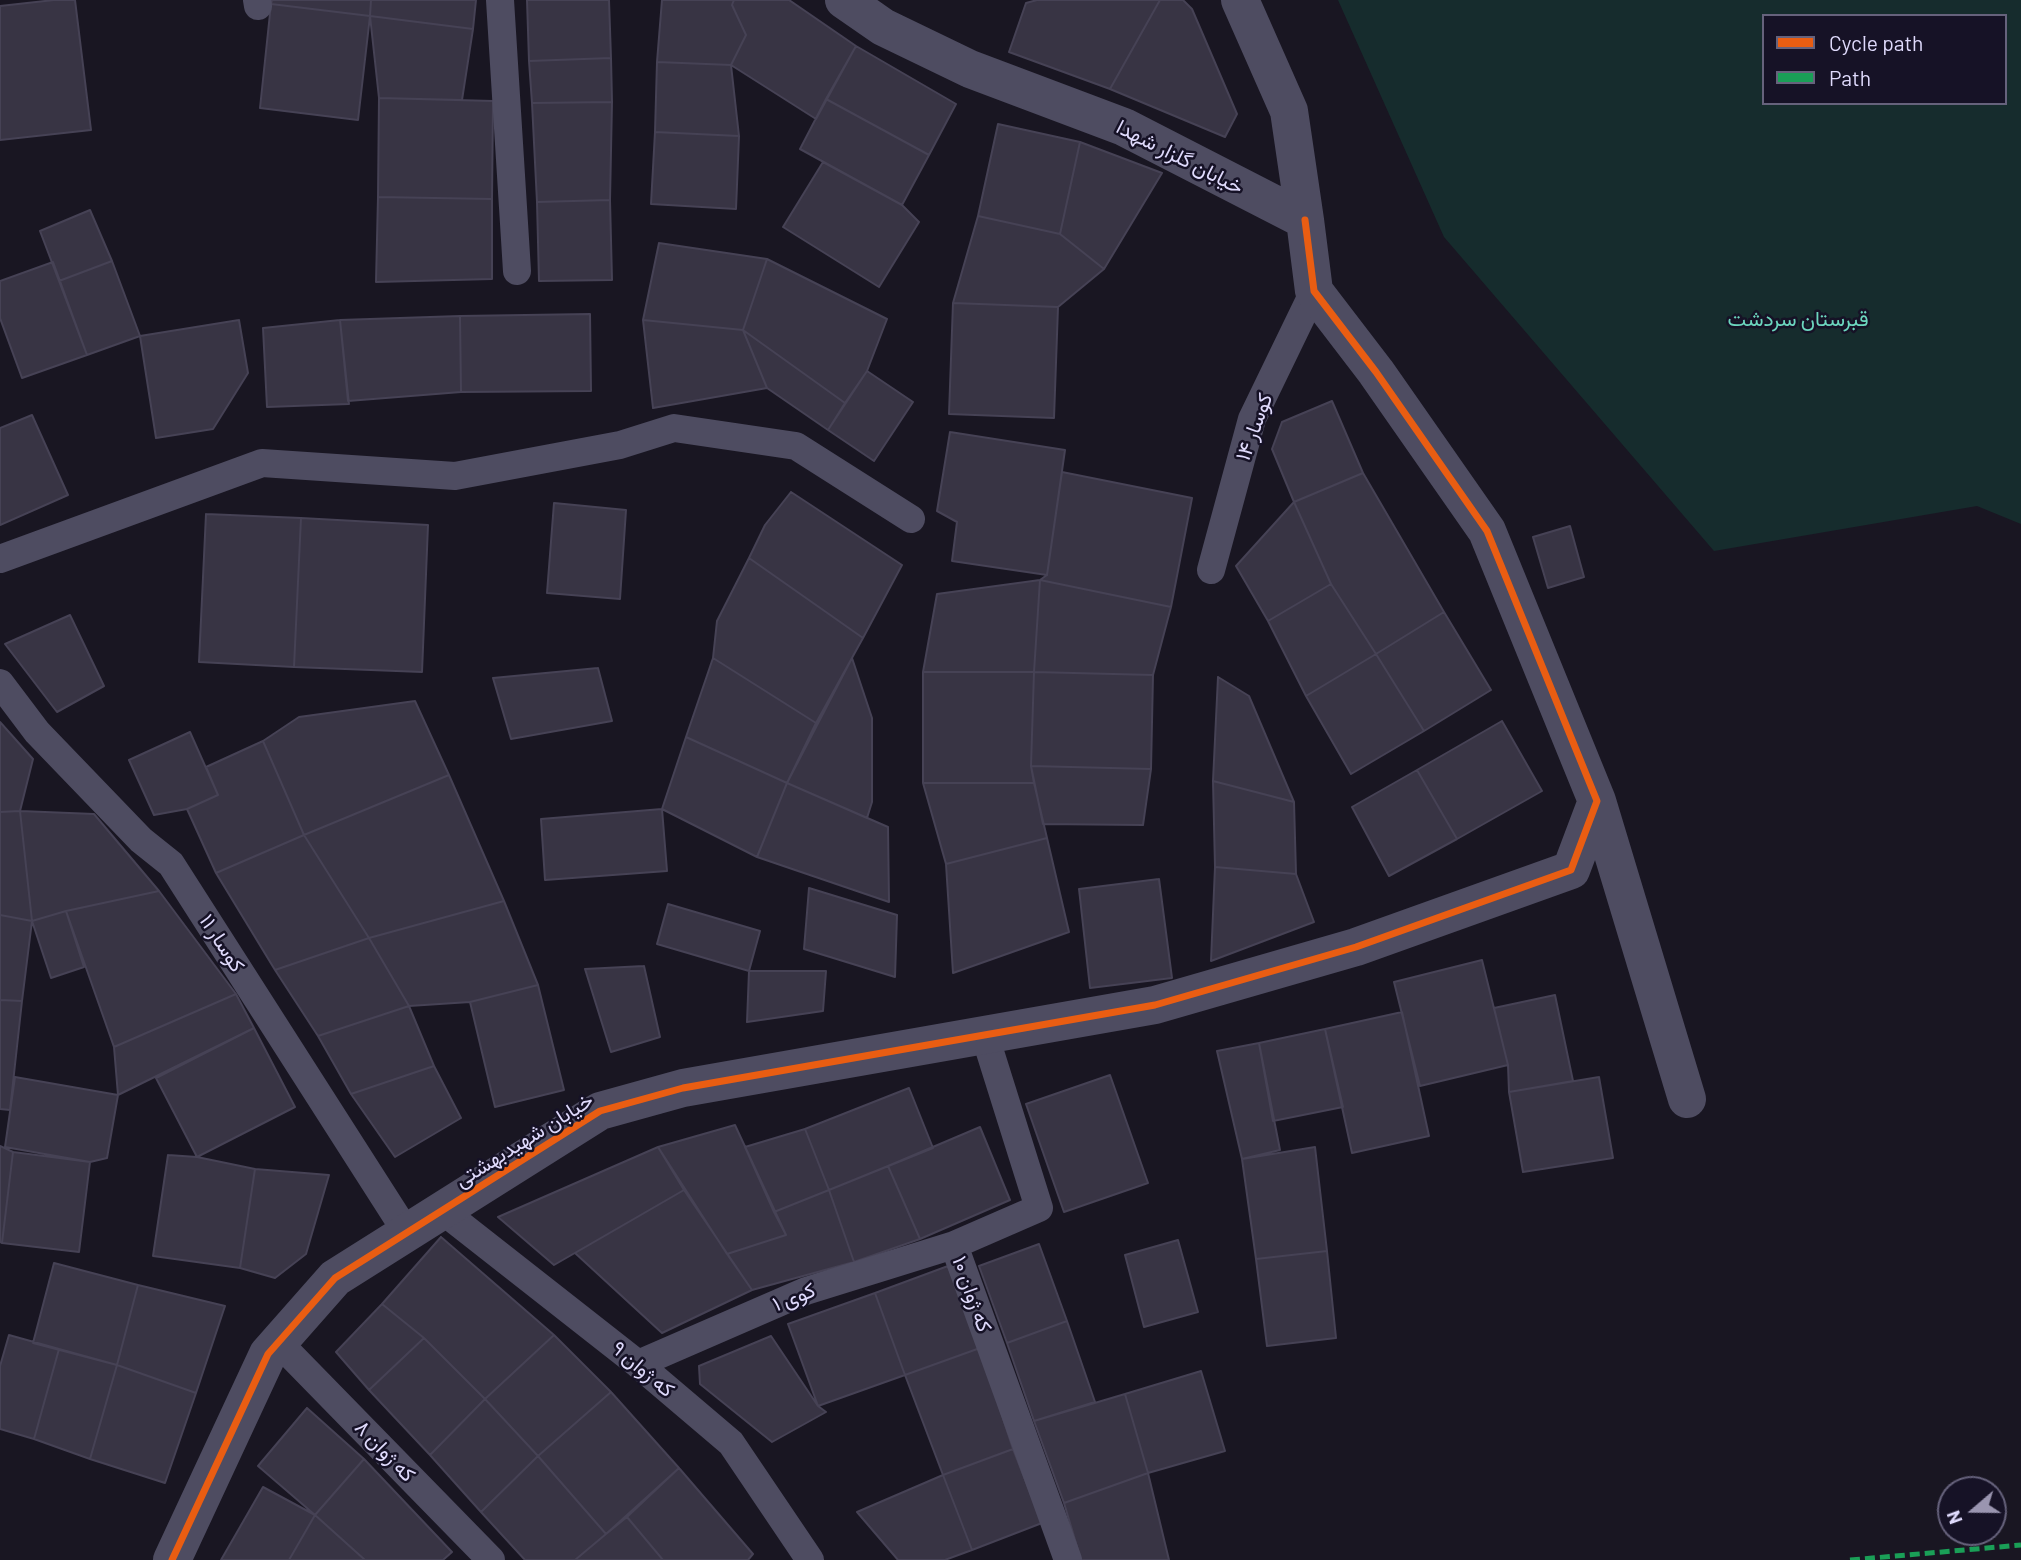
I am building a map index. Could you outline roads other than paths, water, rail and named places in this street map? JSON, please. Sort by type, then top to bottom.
[{"type":"street","name":"خیابان گلزار شهدا","points":[[844,0],[883,27],[970,69],[1124,127],[1305,220]]},
{"type":"street","points":[[1240,0],[1289,111],[1314,291],[1376,372],[1487,531],[1597,801],[1686,1099]]},
{"type":"street","name":"خیابان شهیدبهشتی","points":[[176,1558],[268,1354],[335,1278],[600,1111],[683,1088],[1155,1005],[1356,947],[1571,870],[1597,801]]},
{"type":"lane","points":[[500,0],[517,271]]},
{"type":"lane","name":"کوسار ۱۴","points":[[1211,570],[1252,419],[1314,291]]},
{"type":"lane","points":[[0,559],[262,463],[455,476],[620,445],[674,428],[796,446],[911,519]]},
{"type":"lane","name":"کوسار ۱۱","points":[[0,683],[37,732],[141,840],[171,864],[407,1233]]},
{"type":"lane","name":"که ژوان ۱۰","points":[[985,1035],[1039,1208],[954,1245],[1068,1560]]},
{"type":"lane","name":"که ژوان ۹","points":[[443,1210],[638,1364],[731,1443],[810,1560]]},
{"type":"lane","name":"کوی ۱","points":[[638,1364],[806,1291],[954,1245]]},
{"type":"lane","name":"که ژوان ۸","points":[[278,1342],[491,1560]]},
{"type":"park label","name":"قبرستان سردشت","points":[[1798,319]]}]
